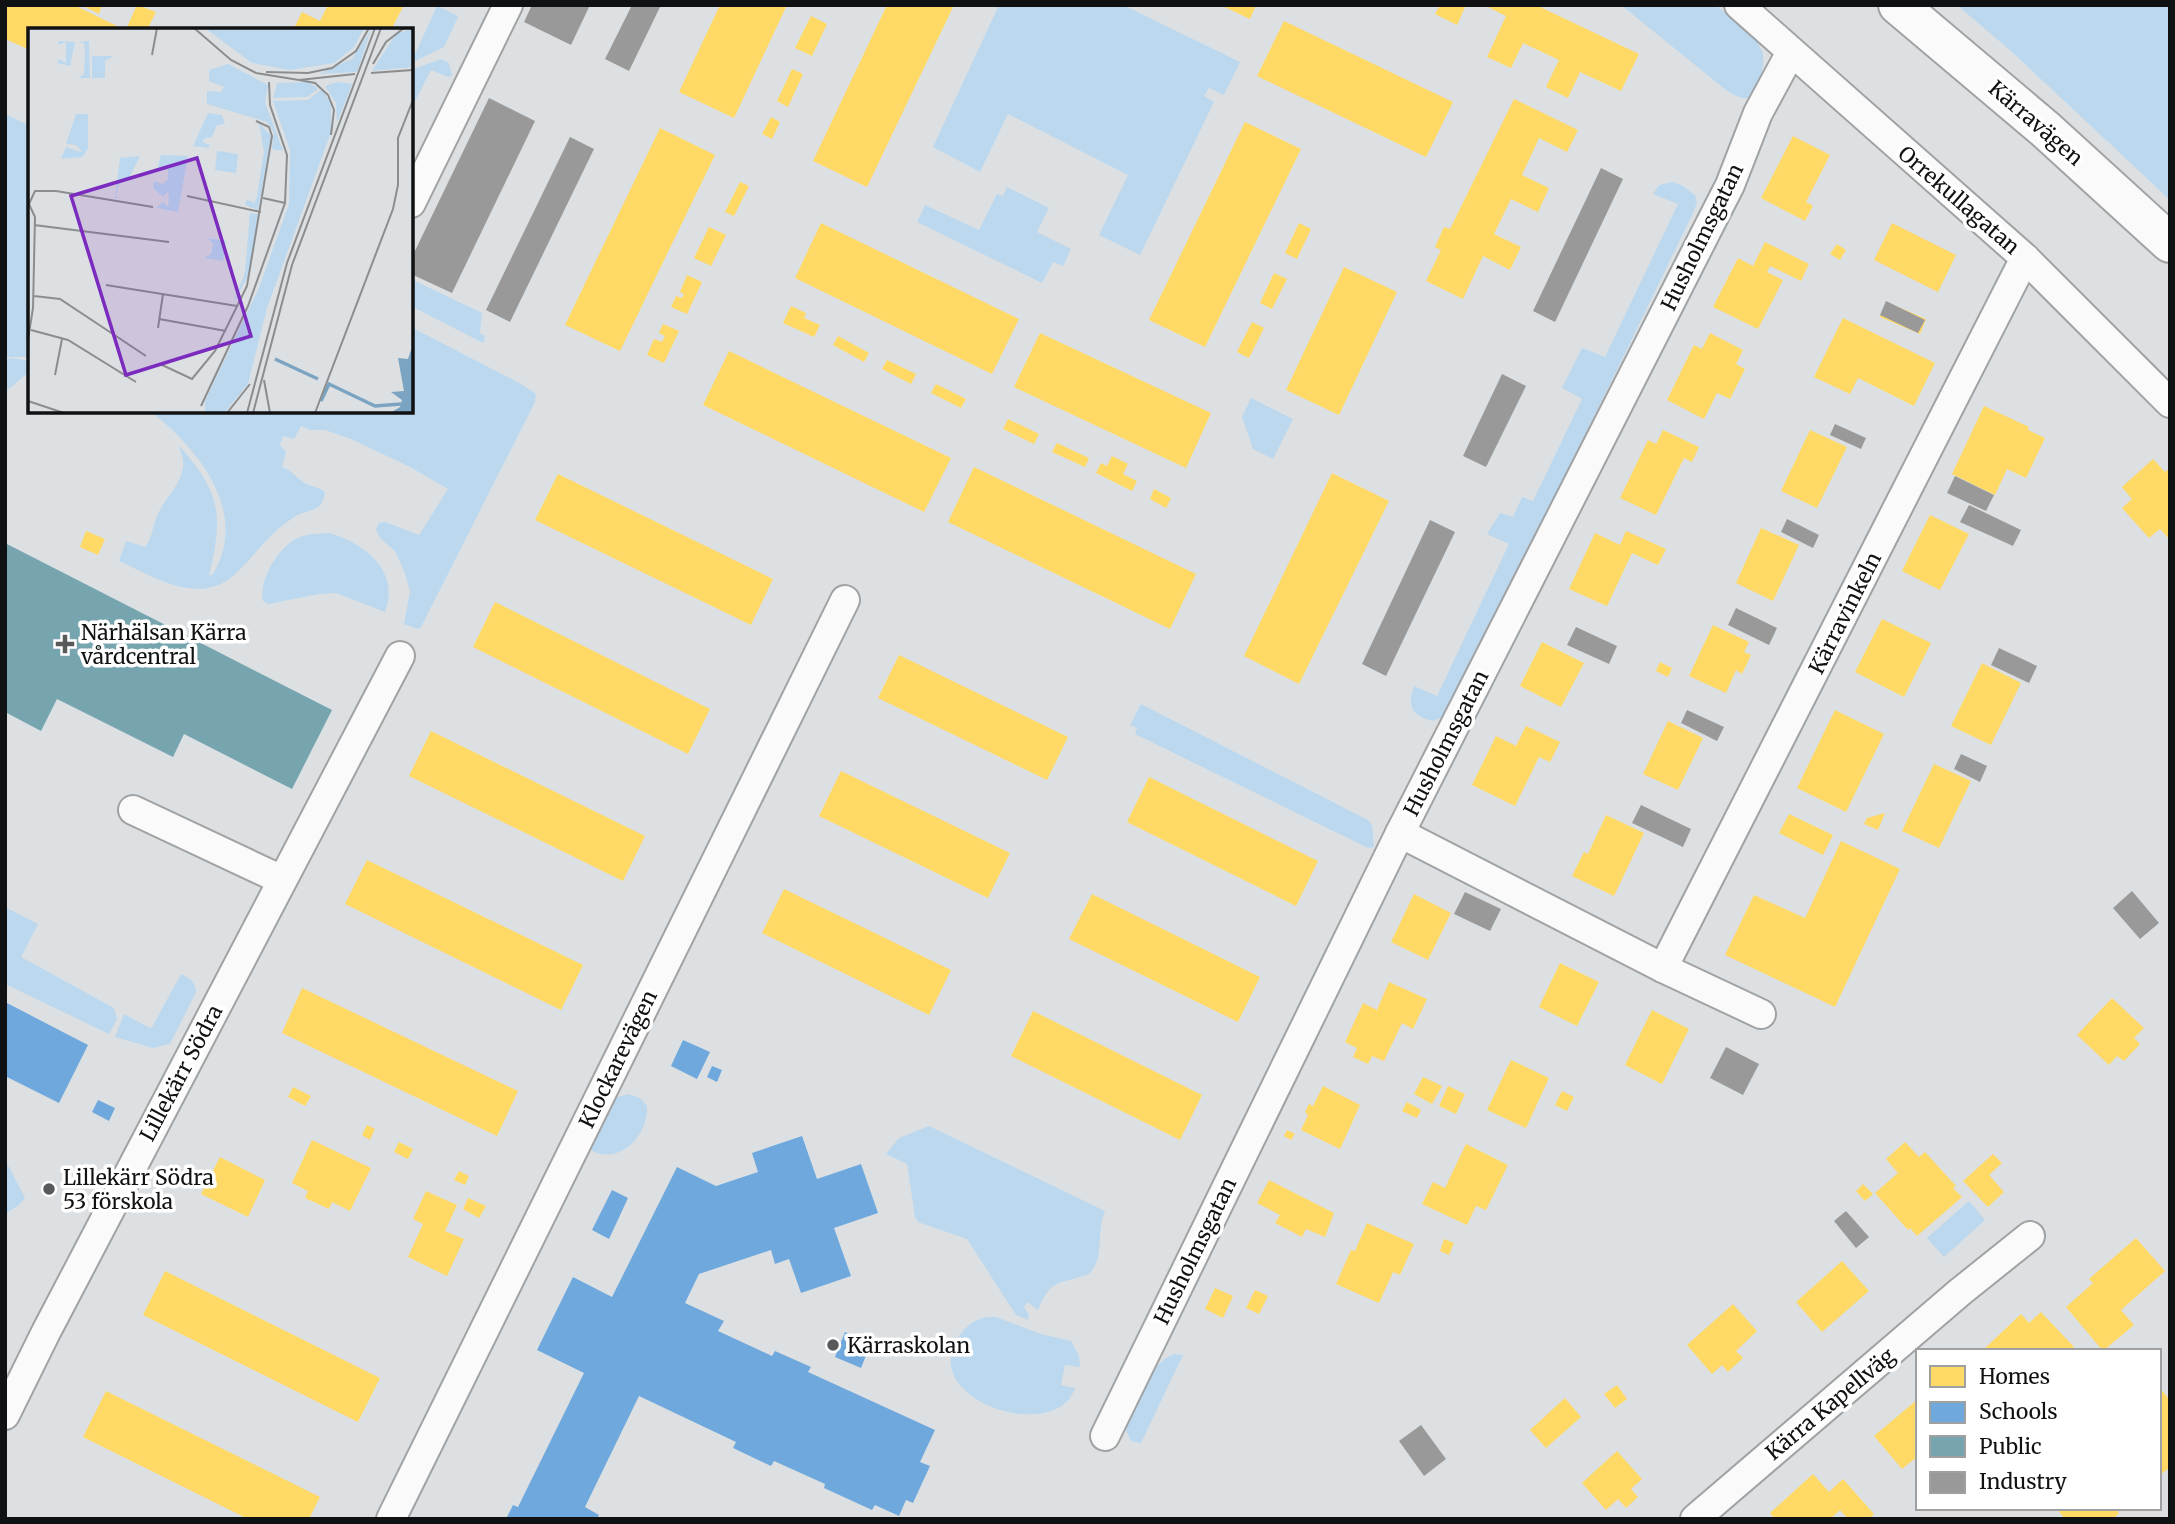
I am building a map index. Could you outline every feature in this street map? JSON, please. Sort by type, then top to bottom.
[{"type":"street","points":[[413,199],[508,5]]},
{"type":"street","name":"Orrekullagatan","points":[[1739,5],[2025,258],[2170,403]]},
{"type":"street","name":"Kärravägen","points":[[1898,5],[2045,129],[2170,243]]},
{"type":"street","name":"Husholmsgatan","points":[[1105,1436],[1400,833],[1730,184],[1758,113],[1791,52]]},
{"type":"street","name":"Kärravinkeln","points":[[1663,968],[2025,258]]},
{"type":"street","name":"Klockarevägen","points":[[391,1519],[845,600]]},
{"type":"street","name":"Lillekärr Södra","points":[[5,1415],[400,656]]},
{"type":"street","points":[[133,810],[282,880]]},
{"type":"street","points":[[1400,833],[1663,968],[1761,1014]]},
{"type":"street","name":"Kärra Kapellväg","points":[[1695,1519],[1960,1292],[2030,1236]]},
{"type":"shaded area","points":[[999,5],[1123,5],[1240,62],[1224,95],[1209,88],[1204,96],[1214,102],[1140,255],[1099,235],[1128,175],[1008,114],[980,172],[933,147]]},
{"type":"shaded area","points":[[1621,5],[1716,5],[1748,32],[1762,51],[1761,76],[1754,94],[1745,98],[1726,90]]},
{"type":"shaded area","points":[[1957,5],[2170,5],[2170,200],[2011,51]]},
{"type":"shaded area","points":[[437,6],[458,16],[444,47],[413,62]]},
{"type":"shaded area","points":[[441,59],[449,63],[452,76],[431,70],[413,105],[413,69]]},
{"type":"shaded area","points":[[5,114],[28,125],[28,357],[5,357]]},
{"type":"shaded area","points":[[1673,182],[1695,195],[1697,202],[1694,211],[1533,543],[1447,711],[1444,716],[1433,721],[1420,716],[1411,705],[1414,686],[1437,696],[1509,544],[1487,534],[1500,513],[1513,517],[1522,497],[1533,501],[1582,399],[1562,388],[1582,348],[1605,357],[1678,204],[1653,194],[1659,185]]},
{"type":"shaded area","points":[[1007,187],[1049,208],[1037,232],[1071,249],[1063,266],[1053,262],[1042,283],[917,222],[925,205],[979,230],[997,194],[1003,196]]},
{"type":"shaded area","points":[[413,280],[482,313],[480,333],[485,336],[483,343],[413,307]]},
{"type":"shaded area","points":[[413,328],[536,394],[535,402],[418,629],[404,624],[410,592],[405,573],[395,551],[380,538],[376,529],[379,523],[385,522],[419,535],[448,489],[410,467],[351,439],[325,430],[311,430],[301,426],[294,439],[283,436],[280,445],[286,452],[282,467],[305,483],[325,492],[322,503],[282,526],[229,579],[202,589],[187,588],[173,585],[119,561],[126,541],[145,547],[148,543],[155,520],[181,474],[183,462],[179,446],[204,478],[215,506],[216,537],[209,576],[213,574],[223,551],[226,528],[222,505],[213,483],[201,462],[152,413],[413,413]]},
{"type":"shaded area","points":[[12,358],[28,361],[28,373],[5,392],[5,360]]},
{"type":"shaded area","points":[[1251,398],[1293,419],[1273,459],[1253,449],[1242,417]]},
{"type":"shaded area","points":[[329,533],[355,544],[376,561],[384,572],[389,597],[385,612],[336,593],[268,604],[263,601],[266,577],[285,547],[300,537]]},
{"type":"shaded area","points":[[1141,704],[1368,820],[1372,825],[1374,847],[1368,848],[1135,734],[1137,728],[1130,725]]},
{"type":"shaded area","points":[[5,907],[38,924],[21,957],[114,1008],[117,1019],[109,1034],[5,984]]},
{"type":"shaded area","points":[[181,974],[193,983],[196,992],[170,1044],[153,1048],[115,1037],[124,1014],[152,1027]]},
{"type":"shaded area","points":[[629,1094],[640,1098],[647,1106],[643,1128],[637,1137],[630,1146],[611,1154],[600,1154],[589,1149],[611,1099]]},
{"type":"shaded area","points":[[929,1126],[1105,1211],[1097,1261],[1089,1274],[1052,1287],[1038,1310],[1027,1302],[1024,1307],[1029,1315],[1028,1320],[1016,1315],[967,1239],[918,1222],[907,1164],[886,1154],[899,1138]]},
{"type":"shaded area","points":[[5,1163],[25,1198],[5,1214]]},
{"type":"shaded area","points":[[1969,1201],[1985,1220],[1944,1257],[1927,1238]]},
{"type":"shaded area","points":[[987,1317],[996,1317],[1041,1334],[1071,1341],[1079,1356],[1080,1367],[1065,1365],[1061,1385],[1075,1388],[1064,1404],[1045,1413],[1022,1414],[997,1409],[975,1399],[959,1384],[951,1365],[955,1343],[968,1326]]},
{"type":"shaded area","points":[[1174,1354],[1183,1355],[1141,1443],[1131,1441],[1126,1430],[1144,1386],[1157,1366]]},
{"type":"building: Homes","points":[[5,5],[74,5],[121,28],[28,28],[28,49],[5,39]]},
{"type":"building: Homes","points":[[81,5],[102,5],[99,14]]},
{"type":"building: Homes","points":[[137,5],[156,12],[148,28],[127,27]]},
{"type":"building: Homes","points":[[328,5],[404,5],[392,28],[294,28],[302,12],[320,21]]},
{"type":"building: Homes","points":[[720,5],[787,5],[734,118],[679,92]]},
{"type":"building: Homes","points":[[887,5],[954,5],[867,187],[813,161]]},
{"type":"building: Homes","points":[[1220,5],[1256,5],[1250,19]]},
{"type":"building: Homes","points":[[1440,5],[1466,5],[1457,25],[1435,14]]},
{"type":"building: Homes","points":[[1484,5],[1536,5],[1639,54],[1621,91],[1580,72],[1568,98],[1546,87],[1559,60],[1523,43],[1511,68],[1487,57],[1506,16]]},
{"type":"building: Homes","points":[[811,16],[827,24],[812,56],[795,48]]},
{"type":"building: Homes","points":[[1284,21],[1453,102],[1426,157],[1257,76]]},
{"type":"building: Homes","points":[[792,69],[803,74],[788,107],[777,101]]},
{"type":"building: Homes","points":[[1514,99],[1578,130],[1567,152],[1539,138],[1522,175],[1549,188],[1538,212],[1511,199],[1494,234],[1521,247],[1510,270],[1483,256],[1463,299],[1426,281],[1441,250],[1435,247],[1444,227],[1450,229]]},
{"type":"building: Homes","points":[[771,117],[780,122],[772,139],[762,134]]},
{"type":"building: Homes","points":[[1245,122],[1301,149],[1205,347],[1149,320]]},
{"type":"building: Homes","points":[[660,128],[715,155],[620,351],[565,325]]},
{"type":"building: Homes","points":[[1793,136],[1830,155],[1806,202],[1813,206],[1805,221],[1761,198]]},
{"type":"building: Homes","points":[[740,182],[749,186],[734,216],[725,212]]},
{"type":"building: Homes","points":[[821,223],[1019,319],[992,374],[795,278]]},
{"type":"building: Homes","points":[[1299,223],[1311,229],[1297,259],[1285,253]]},
{"type":"building: Homes","points":[[1892,223],[1956,255],[1938,292],[1874,260]]},
{"type":"building: Homes","points":[[709,227],[726,235],[711,266],[694,258]]},
{"type":"building: Homes","points":[[1765,242],[1809,264],[1801,281],[1770,266],[1767,272],[1783,280],[1758,329],[1713,307],[1738,258],[1753,266]]},
{"type":"building: Homes","points":[[1837,244],[1846,250],[1840,260],[1830,254]]},
{"type":"building: Homes","points":[[1344,267],[1397,292],[1339,415],[1286,390]]},
{"type":"building: Homes","points":[[1274,273],[1287,279],[1272,309],[1260,303]]},
{"type":"building: Homes","points":[[687,275],[702,282],[687,314],[671,307],[676,296],[682,298],[684,294],[680,292]]},
{"type":"building: Homes","points":[[1887,302],[1926,319],[1920,334],[1880,317]]},
{"type":"building: Homes","points":[[791,306],[806,313],[804,318],[820,325],[814,337],[783,323]]},
{"type":"building: Homes","points":[[1843,318],[1935,363],[1914,406],[1858,378],[1850,394],[1814,377]]},
{"type":"building: Homes","points":[[1252,322],[1264,328],[1249,358],[1237,352]]},
{"type":"building: Homes","points":[[663,324],[679,331],[664,363],[647,355],[654,339],[662,342],[665,336],[659,333]]},
{"type":"building: Homes","points":[[1040,333],[1211,413],[1186,468],[1014,387]]},
{"type":"building: Homes","points":[[1710,333],[1743,350],[1736,364],[1745,369],[1730,399],[1717,393],[1704,419],[1667,400],[1694,345],[1702,349]]},
{"type":"building: Homes","points":[[838,336],[869,353],[864,362],[833,345]]},
{"type":"building: Homes","points":[[729,351],[951,458],[924,512],[703,405]]},
{"type":"building: Homes","points":[[887,360],[916,374],[911,384],[882,369]]},
{"type":"building: Homes","points":[[936,384],[966,399],[961,408],[931,393]]},
{"type":"building: Homes","points":[[1984,406],[2029,427],[2028,430],[2045,438],[2026,478],[2007,469],[1995,495],[1952,474]]},
{"type":"building: Homes","points":[[1008,419],[1039,434],[1034,444],[1003,429]]},
{"type":"building: Homes","points":[[1663,430],[1699,447],[1692,462],[1684,458],[1656,515],[1620,498],[1648,440],[1656,444]]},
{"type":"building: Homes","points":[[1810,430],[1847,447],[1817,508],[1781,491]]},
{"type":"building: Homes","points":[[1057,443],[1089,458],[1085,467],[1052,452]]},
{"type":"building: Homes","points":[[1112,456],[1128,464],[1123,474],[1137,481],[1132,491],[1096,473],[1101,463],[1107,466]]},
{"type":"building: Homes","points":[[2153,459],[2165,472],[2170,468],[2170,540],[2160,529],[2149,538],[2122,508],[2132,499],[2122,487]]},
{"type":"building: Homes","points":[[974,467],[1196,574],[1170,629],[948,522]]},
{"type":"building: Homes","points":[[1332,473],[1389,501],[1299,684],[1244,656]]},
{"type":"building: Homes","points":[[558,474],[773,579],[751,625],[535,520]]},
{"type":"building: Homes","points":[[1154,489],[1171,498],[1166,508],[1150,499]]},
{"type":"building: Homes","points":[[1930,515],[1969,534],[1940,590],[1902,571]]},
{"type":"building: Homes","points":[[1761,528],[1799,545],[1773,601],[1736,583]]},
{"type":"building: Homes","points":[[86,531],[105,539],[98,555],[80,547]]},
{"type":"building: Homes","points":[[1626,531],[1666,549],[1658,565],[1632,553],[1607,606],[1569,589],[1595,533],[1620,545]]},
{"type":"building: Homes","points":[[495,602],[710,709],[688,754],[473,647]]},
{"type":"building: Homes","points":[[1882,619],[1931,643],[1904,697],[1855,672]]},
{"type":"building: Homes","points":[[1713,625],[1749,642],[1744,652],[1751,655],[1742,674],[1736,670],[1726,693],[1689,676]]},
{"type":"building: Homes","points":[[1542,642],[1584,663],[1561,707],[1520,686]]},
{"type":"building: Homes","points":[[899,655],[1068,737],[1047,780],[878,698]]},
{"type":"building: Homes","points":[[1660,662],[1672,668],[1668,677],[1656,671]]},
{"type":"building: Homes","points":[[1982,663],[2021,683],[1991,745],[1951,726]]},
{"type":"building: Homes","points":[[1835,710],[1884,734],[1846,812],[1797,788]]},
{"type":"building: Homes","points":[[1668,721],[1703,738],[1678,790],[1643,774]]},
{"type":"building: Homes","points":[[1526,726],[1560,742],[1550,762],[1539,757],[1515,806],[1472,785],[1496,736],[1516,746]]},
{"type":"building: Homes","points":[[431,731],[645,836],[623,881],[409,776]]},
{"type":"building: Homes","points":[[1934,764],[1971,781],[1939,848],[1902,831]]},
{"type":"building: Homes","points":[[841,771],[1010,853],[988,898],[819,816]]},
{"type":"building: Homes","points":[[1149,777],[1318,861],[1296,906],[1127,822]]},
{"type":"building: Homes","points":[[1885,813],[1878,830],[1864,824],[1867,818]]},
{"type":"building: Homes","points":[[1789,814],[1833,835],[1823,855],[1779,833]]},
{"type":"building: Homes","points":[[1606,815],[1644,833],[1614,896],[1572,876],[1584,852],[1588,854]]},
{"type":"building: Homes","points":[[1841,841],[1900,869],[1835,1007],[1725,955],[1754,895],[1805,918]]},
{"type":"building: Homes","points":[[367,860],[583,965],[561,1010],[345,904]]},
{"type":"building: Homes","points":[[784,889],[951,970],[929,1015],[762,933]]},
{"type":"building: Homes","points":[[1092,894],[1260,977],[1238,1022],[1069,939]]},
{"type":"building: Homes","points":[[1414,894],[1451,913],[1428,960],[1391,942]]},
{"type":"building: Homes","points":[[1560,963],[1599,982],[1577,1026],[1539,1007]]},
{"type":"building: Homes","points":[[1389,982],[1427,999],[1413,1029],[1402,1023],[1384,1061],[1372,1056],[1368,1064],[1353,1057],[1357,1048],[1345,1042],[1363,1003],[1377,1010]]},
{"type":"building: Homes","points":[[302,988],[518,1091],[497,1136],[282,1033]]},
{"type":"building: Homes","points":[[2112,998],[2144,1028],[2134,1038],[2140,1044],[2124,1061],[2117,1056],[2109,1065],[2077,1035]]},
{"type":"building: Homes","points":[[1652,1010],[1689,1029],[1662,1084],[1625,1065]]},
{"type":"building: Homes","points":[[1033,1011],[1202,1095],[1180,1140],[1011,1056]]},
{"type":"building: Homes","points":[[1511,1060],[1549,1078],[1526,1128],[1487,1110]]},
{"type":"building: Homes","points":[[1423,1077],[1442,1086],[1432,1104],[1414,1094]]},
{"type":"building: Homes","points":[[1323,1086],[1360,1105],[1340,1149],[1301,1130],[1308,1115],[1305,1112],[1309,1104],[1313,1106]]},
{"type":"building: Homes","points":[[1448,1086],[1465,1094],[1456,1114],[1439,1106]]},
{"type":"building: Homes","points":[[293,1087],[311,1096],[305,1106],[288,1097]]},
{"type":"building: Homes","points":[[1562,1091],[1574,1097],[1567,1111],[1555,1105]]},
{"type":"building: Homes","points":[[1407,1102],[1421,1110],[1417,1118],[1402,1111]]},
{"type":"building: Homes","points":[[367,1125],[375,1129],[370,1140],[362,1135]]},
{"type":"building: Homes","points":[[1287,1130],[1295,1134],[1291,1140],[1284,1136]]},
{"type":"building: Homes","points":[[312,1140],[371,1168],[350,1211],[332,1202],[329,1209],[305,1198],[308,1191],[292,1183]]},
{"type":"building: Homes","points":[[399,1142],[413,1149],[408,1159],[394,1152]]},
{"type":"building: Homes","points":[[1905,1142],[1919,1157],[1925,1152],[1956,1186],[1953,1188],[1962,1197],[1917,1236],[1910,1228],[1908,1230],[1875,1193],[1898,1173],[1886,1159]]},
{"type":"building: Homes","points":[[1466,1144],[1508,1165],[1486,1210],[1476,1206],[1467,1225],[1422,1204],[1433,1182],[1445,1188]]},
{"type":"building: Homes","points":[[1993,1154],[2002,1163],[1989,1175],[2004,1192],[1988,1207],[1963,1181]]},
{"type":"building: Homes","points":[[220,1157],[265,1180],[248,1217],[201,1194]]},
{"type":"building: Homes","points":[[459,1171],[469,1176],[465,1185],[454,1180]]},
{"type":"building: Homes","points":[[1269,1180],[1334,1213],[1325,1237],[1306,1229],[1302,1237],[1275,1223],[1280,1215],[1257,1203]]},
{"type":"building: Homes","points":[[1863,1184],[1873,1194],[1865,1201],[1856,1191]]},
{"type":"building: Homes","points":[[426,1191],[457,1205],[445,1231],[464,1239],[447,1276],[408,1257],[423,1224],[413,1219]]},
{"type":"building: Homes","points":[[468,1198],[486,1206],[479,1218],[463,1209]]},
{"type":"building: Homes","points":[[1367,1223],[1414,1244],[1400,1275],[1393,1272],[1379,1303],[1336,1284]]},
{"type":"building: Homes","points":[[2136,1238],[2165,1271],[2121,1310],[2134,1325],[2105,1349],[2101,1349],[2066,1307],[2093,1283],[2089,1279]]},
{"type":"building: Homes","points":[[1444,1239],[1454,1243],[1449,1255],[1440,1251]]},
{"type":"building: Homes","points":[[1842,1261],[1869,1291],[1822,1332],[1796,1302]]},
{"type":"building: Homes","points":[[165,1271],[380,1378],[358,1422],[143,1315]]},
{"type":"building: Homes","points":[[1215,1288],[1233,1296],[1223,1318],[1205,1309]]},
{"type":"building: Homes","points":[[1255,1290],[1268,1296],[1259,1314],[1246,1308]]},
{"type":"building: Homes","points":[[1733,1304],[1757,1331],[1736,1351],[1743,1358],[1728,1372],[1722,1365],[1712,1374],[1687,1345]]},
{"type":"building: Homes","points":[[2041,1312],[2074,1347],[1984,1349],[2021,1314],[2029,1323]]},
{"type":"building: Homes","points":[[1617,1385],[1627,1399],[1615,1408],[1604,1394]]},
{"type":"building: Homes","points":[[2161,1389],[2170,1400],[2170,1467],[2161,1474]]},
{"type":"building: Homes","points":[[106,1391],[320,1497],[309,1519],[248,1519],[83,1437]]},
{"type":"building: Homes","points":[[1565,1398],[1581,1417],[1546,1448],[1530,1430]]},
{"type":"building: Homes","points":[[1916,1401],[1916,1458],[1902,1469],[1874,1436]]},
{"type":"building: Homes","points":[[1617,1451],[1642,1479],[1631,1489],[1638,1497],[1626,1508],[1618,1499],[1606,1510],[1582,1483]]},
{"type":"building: Homes","points":[[1813,1474],[1829,1492],[1843,1479],[1874,1514],[1869,1519],[1848,1519],[1840,1510],[1830,1519],[1775,1519],[1770,1513]]},
{"type":"building: Homes","points":[[2058,1510],[2117,1510],[2119,1513],[2113,1519],[2065,1519]]},
{"type":"building: Schools","points":[[5,1002],[88,1045],[59,1103],[5,1076]]},
{"type":"building: Schools","points":[[683,1040],[710,1052],[697,1079],[671,1066]]},
{"type":"building: Schools","points":[[712,1066],[722,1070],[717,1082],[707,1077]]},
{"type":"building: Schools","points":[[98,1100],[115,1108],[109,1121],[92,1112]]},
{"type":"building: Schools","points":[[802,1136],[817,1179],[861,1164],[878,1213],[834,1228],[851,1276],[801,1293],[789,1259],[775,1264],[771,1250],[699,1274],[685,1303],[724,1321],[718,1331],[772,1356],[775,1351],[811,1367],[808,1372],[935,1430],[920,1462],[930,1466],[913,1503],[906,1500],[899,1516],[875,1505],[872,1510],[824,1488],[825,1484],[774,1461],[771,1466],[733,1448],[736,1442],[639,1396],[585,1507],[599,1515],[597,1519],[506,1519],[513,1505],[518,1507],[584,1373],[537,1350],[573,1277],[612,1297],[677,1167],[716,1186],[758,1172],[752,1153]]},
{"type":"building: Schools","points":[[612,1190],[628,1198],[609,1239],[592,1230]]},
{"type":"building: Schools","points":[[845,1332],[871,1343],[861,1368],[835,1357]]},
{"type":"building: Public","points":[[5,543],[332,710],[292,789],[184,734],[173,757],[57,699],[41,731],[5,712]]},
{"type":"building: Industry","points":[[532,5],[590,5],[571,45],[524,22]]},
{"type":"building: Industry","points":[[632,5],[661,5],[629,71],[605,59]]},
{"type":"building: Industry","points":[[489,98],[535,121],[452,293],[413,275],[413,255]]},
{"type":"building: Industry","points":[[570,137],[594,149],[510,322],[486,310]]},
{"type":"building: Industry","points":[[1601,168],[1623,179],[1555,322],[1533,311]]},
{"type":"building: Industry","points":[[1886,301],[1925,320],[1918,333],[1880,315]]},
{"type":"building: Industry","points":[[1502,374],[1526,386],[1486,467],[1463,456]]},
{"type":"building: Industry","points":[[1835,424],[1866,438],[1861,449],[1830,435]]},
{"type":"building: Industry","points":[[1955,476],[1994,495],[1986,511],[1947,493]]},
{"type":"building: Industry","points":[[1969,505],[2021,530],[2013,546],[1960,522]]},
{"type":"building: Industry","points":[[1787,519],[1819,535],[1813,548],[1781,532]]},
{"type":"building: Industry","points":[[1430,520],[1455,532],[1386,676],[1362,664]]},
{"type":"building: Industry","points":[[1736,608],[1777,628],[1769,645],[1728,625]]},
{"type":"building: Industry","points":[[1576,627],[1617,646],[1609,664],[1567,645]]},
{"type":"building: Industry","points":[[1999,648],[2037,666],[2029,683],[1991,665]]},
{"type":"building: Industry","points":[[1687,710],[1724,727],[1717,741],[1681,723]]},
{"type":"building: Industry","points":[[1961,754],[1987,766],[1980,782],[1954,769]]},
{"type":"building: Industry","points":[[1641,805],[1691,829],[1683,847],[1632,823]]},
{"type":"building: Industry","points":[[2132,891],[2159,923],[2140,939],[2113,908]]},
{"type":"building: Industry","points":[[1465,892],[1501,909],[1490,931],[1454,914]]},
{"type":"building: Industry","points":[[1726,1047],[1759,1064],[1743,1095],[1710,1078]]},
{"type":"building: Industry","points":[[1846,1211],[1869,1237],[1856,1248],[1834,1221]]},
{"type":"building: Industry","points":[[1421,1425],[1446,1459],[1424,1476],[1399,1441]]},
{"type":"place","name":"Närhälsan Kärra vårdcentral","points":[[65,644]]},
{"type":"place","name":"Lillekärr Södra 53 förskola","points":[[49,1189]]},
{"type":"place","name":"Kärraskolan","points":[[833,1345]]}]
